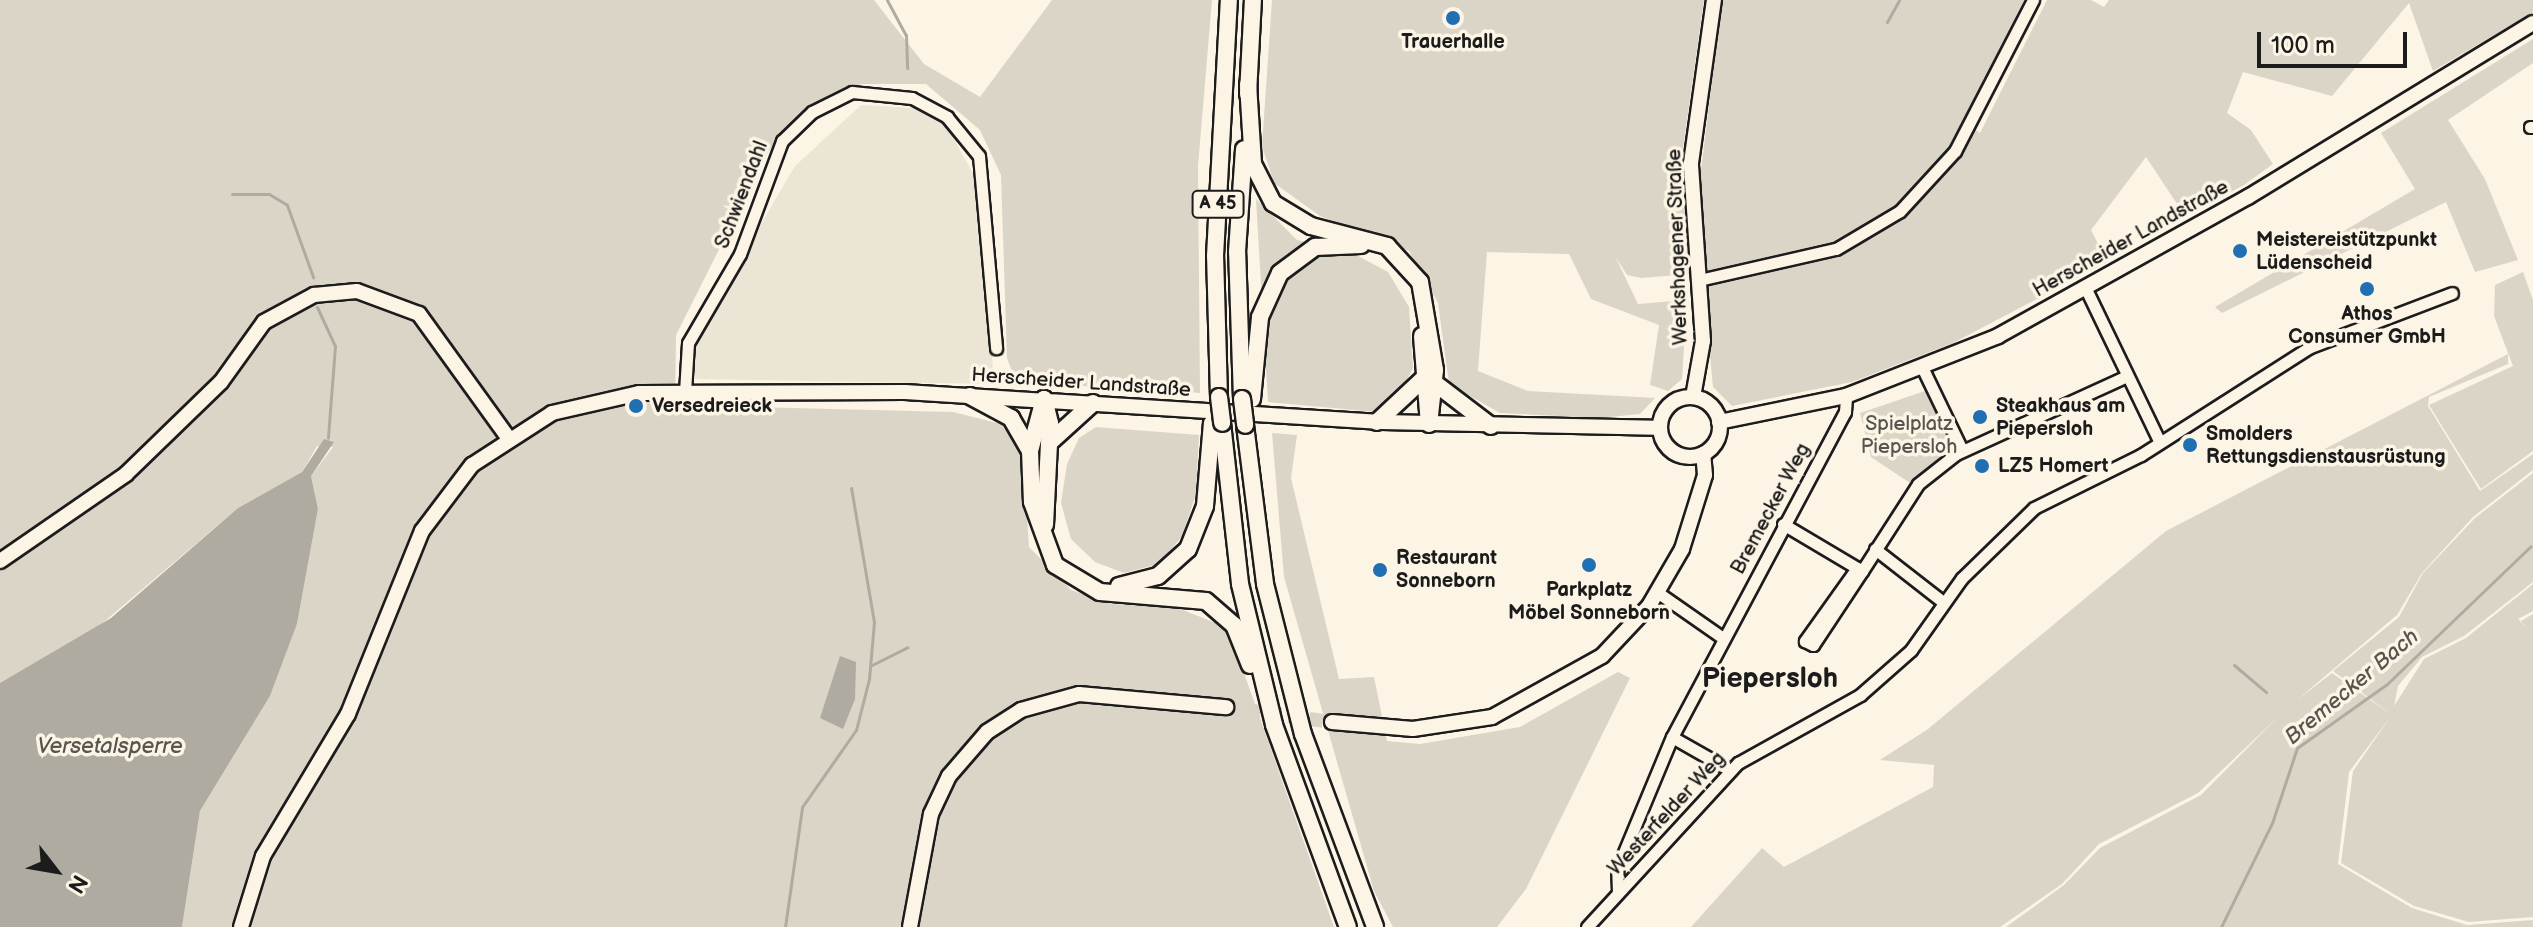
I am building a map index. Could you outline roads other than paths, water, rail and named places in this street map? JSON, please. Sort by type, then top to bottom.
[{"type":"highway","name":"A 45","points":[[1229,0],[1215,256],[1217,423],[1240,584],[1274,725],[1348,927]]},
{"type":"highway","name":"A 45","points":[[1247,399],[1237,252],[1253,0]]},
{"type":"highway","points":[[1248,84],[1253,164],[1263,192],[1295,219],[1373,239],[1412,269],[1429,315],[1429,424]]},
{"type":"highway","points":[[1375,927],[1299,719],[1265,584],[1248,446],[1247,399],[1260,317],[1271,286],[1301,253],[1330,243],[1374,250],[1404,274],[1420,315],[1429,382],[1491,426]]},
{"type":"highway","points":[[1377,422],[1429,382]]},
{"type":"highway","points":[[970,396],[1011,418],[1030,451]]},
{"type":"highway","points":[[1044,399],[1048,447],[1043,509],[1053,545],[1084,576],[1131,585],[1172,567],[1195,536],[1217,423]]},
{"type":"highway","points":[[1044,399],[1030,451],[1035,525],[1055,565],[1100,592],[1185,594],[1216,606],[1242,641],[1274,725]]},
{"type":"highway","points":[[1048,447],[1070,417],[1093,403]]},
{"type":"main road","name":"Werkshagener Straße","points":[[1693,397],[1703,341],[1691,163],[1714,0]]},
{"type":"main road","name":"Herscheider Landstraße","points":[[1719,422],[1846,396],[1923,369],[2086,289],[2533,23]]},
{"type":"main road","points":[[0,561],[126,474],[221,382],[264,322],[314,295],[357,291],[419,314],[507,436]]},
{"type":"main road","name":"Herscheider Landstraße","points":[[241,927],[263,856],[348,714],[422,531],[459,479],[507,436],[590,401],[685,392],[970,396],[1377,422],[1660,428]]},
{"type":"main road","points":[[1332,722],[1413,729],[1503,713],[1602,656],[1657,592],[1696,513],[1703,454],[1716,442],[1719,422],[1711,405],[1693,397],[1671,403],[1660,428],[1672,451],[1703,454]]},
{"type":"main road","points":[[910,927],[931,814],[949,776],[987,732],[1021,710],[1079,694],[1226,707]]},
{"type":"street","points":[[1699,280],[1836,249],[1900,211],[1955,151],[2033,0]]},
{"type":"street","name":"Schwiendahl","points":[[685,392],[688,343],[740,254],[782,141],[812,112],[852,92],[912,98],[947,117],[979,156],[996,348]]},
{"type":"street","points":[[2086,289],[2125,377],[2159,441]]},
{"type":"street","name":"Westerfelder Weg","points":[[1618,892],[1730,770],[1860,695],[1921,639],[1943,602],[2034,508],[2159,441],[2308,348],[2452,293]]},
{"type":"street","points":[[1923,369],[1962,450]]},
{"type":"street","points":[[1859,569],[1813,645],[1805,641],[1859,569],[1888,534],[1918,484],[1962,450],[2042,420],[2125,377]]},
{"type":"street","name":"Bremecker Weg","points":[[1618,892],[1617,869],[1672,737],[1845,412],[1846,396]]},
{"type":"street","points":[[1783,524],[1859,569]]},
{"type":"street","points":[[1875,549],[1943,602]]},
{"type":"street","points":[[1657,592],[1723,638]]},
{"type":"street","points":[[1672,737],[1730,770]]},
{"type":"street","points":[[1587,927],[1618,892]]},
{"type":"water","name":"Versetalsperre","points":[[324,439],[334,442],[311,476],[318,509],[297,624],[270,696],[200,811],[182,927],[0,927],[0,683],[111,618],[238,508],[302,472]]},
{"type":"water","points":[[840,656],[856,662],[855,699],[843,729],[820,718]]},
{"type":"waterway","points":[[887,0],[906,35],[907,68]]},
{"type":"waterway","points":[[1887,22],[1899,0]]},
{"type":"waterway","points":[[232,194],[269,194],[287,205],[313,277]]},
{"type":"waterway","points":[[317,307],[335,346],[328,438]]},
{"type":"waterway","points":[[785,927],[802,807],[856,730],[869,679],[874,622],[851,488]]},
{"type":"waterway","name":"Bremecker Bach","points":[[2221,927],[2272,823],[2297,748],[2387,684],[2531,546]]},
{"type":"waterway","points":[[870,666],[908,647]]},
{"type":"waterway","points":[[2234,665],[2266,692]]},
{"type":"tunnel","points":[[1226,707],[1332,722]]},
{"type":"place","name":"Trauerhalle","points":[[1453,18]]},
{"type":"place","name":"Meistereistützpunkt Lüdenscheid","points":[[2240,251]]},
{"type":"place","name":"Athos Consumer GmbH","points":[[2367,289]]},
{"type":"place","name":"Versedreieck","points":[[636,406]]},
{"type":"place","name":"Steakhaus am Piepersloh","points":[[1980,417]]},
{"type":"place","name":"Smolders Rettungsdienstausrüstung","points":[[2190,445]]},
{"type":"place","name":"LZ5 Homert","points":[[1982,466]]},
{"type":"place","name":"Parkplatz Möbel Sonneborn","points":[[1589,565]]},
{"type":"place","name":"Restaurant Sonneborn","points":[[1380,570]]},
{"type":"district","name":"Piepersloh","points":[[1770,679]]},
{"type":"park label","name":"Spielplatz Piepersloh","points":[[1909,436]]}]
